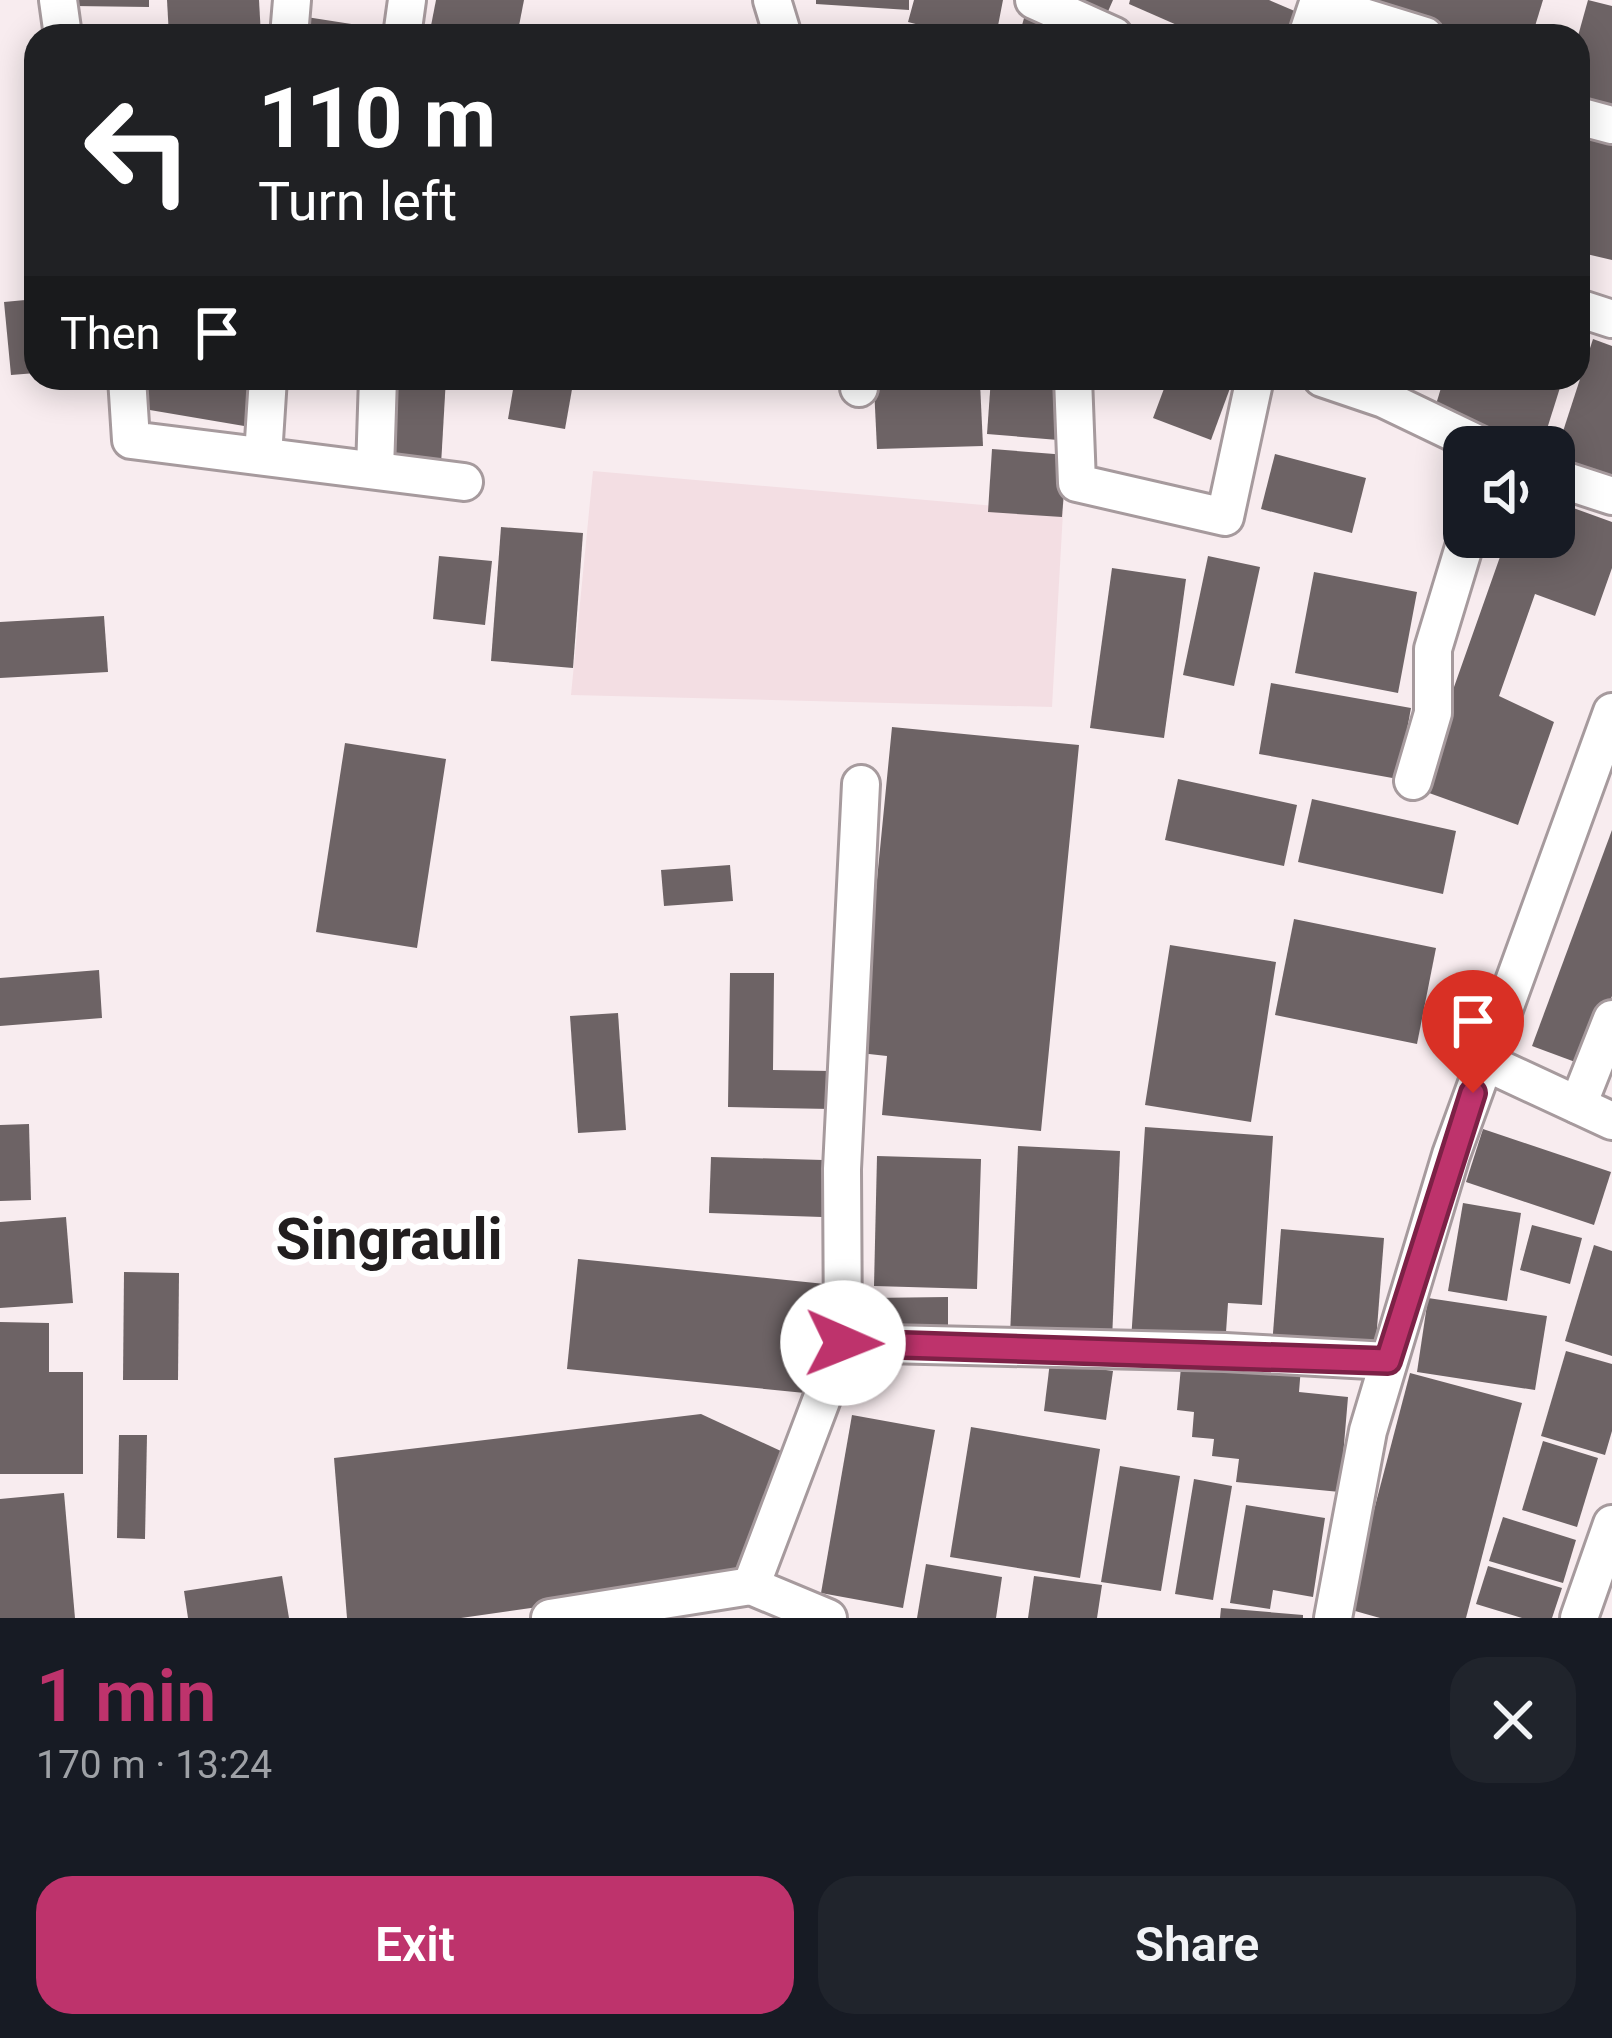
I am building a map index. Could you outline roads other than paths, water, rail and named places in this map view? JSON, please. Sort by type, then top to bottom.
[{"type":"street","points":[[1034,0],[1087,24]]},
{"type":"street","points":[[1311,24],[1318,3],[1385,24]]},
{"type":"street","points":[[128,390],[131,440],[464,482]]},
{"type":"street","points":[[262,456],[267,390]]},
{"type":"street","points":[[375,470],[378,390]]},
{"type":"street","points":[[1073,390],[1077,483],[1225,517],[1252,390]]},
{"type":"street","points":[[1357,390],[1443,427]]},
{"type":"street","points":[[1575,484],[1612,496]]},
{"type":"street","points":[[1413,782],[1433,713],[1432,649],[1460,558]]},
{"type":"street","points":[[1333,1618],[1368,1431],[1388,1361],[1484,1062],[1612,712]]},
{"type":"street","points":[[751,1586],[843,1343],[842,1169],[861,784]]},
{"type":"street","points":[[1578,1106],[1612,1019]]},
{"type":"street","points":[[1484,1062],[1612,1121]]},
{"type":"street","points":[[843,1343],[1388,1361]]},
{"type":"street","points":[[1580,1618],[1612,1524]]},
{"type":"street","points":[[550,1618],[751,1586],[827,1618]]},
{"type":"district","name":"Singrauli","points":[[389,1239]]}]
